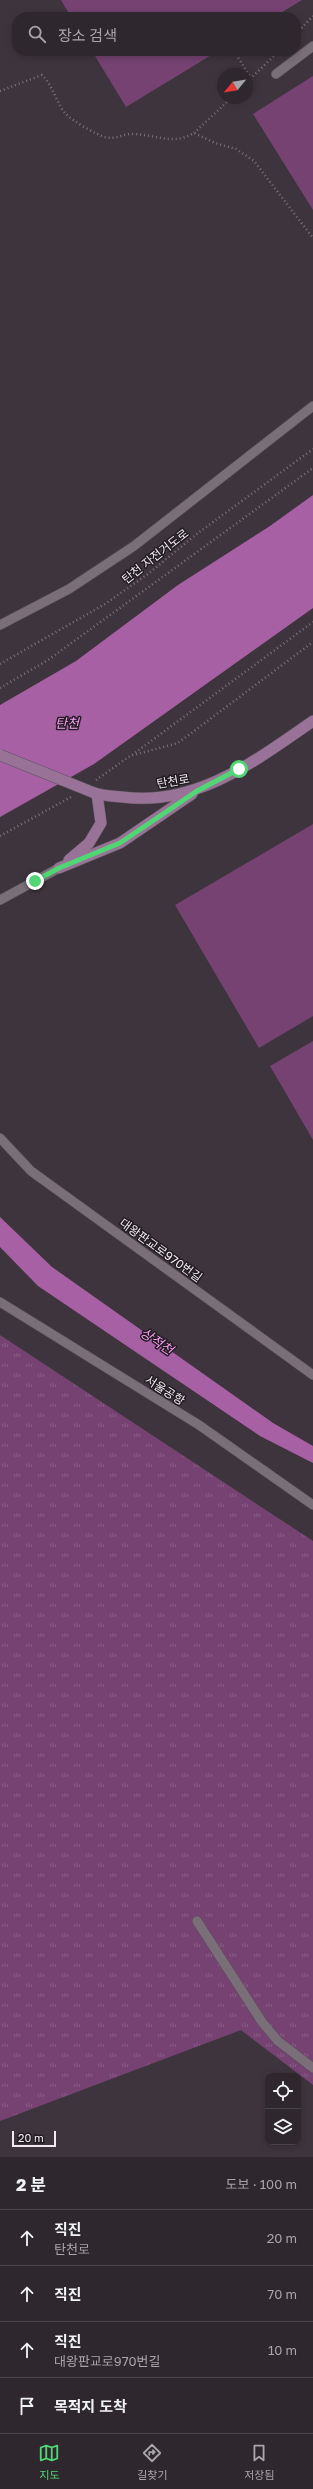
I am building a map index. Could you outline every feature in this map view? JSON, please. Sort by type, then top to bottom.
[{"type":"main road","name":"탄천로","points":[[0,755],[94,790],[144,800],[197,791],[253,762],[313,721]]},
{"type":"main road","points":[[59,868],[90,843],[101,823],[94,790]]},
{"type":"main road","points":[[59,868],[120,843],[197,791]]},
{"type":"lane","points":[[301,55],[313,46]]},
{"type":"lane","points":[[276,74],[300,56]]},
{"type":"lane","points":[[0,625],[69,589],[134,546],[313,406]]},
{"type":"lane","points":[[0,900],[59,868]]},
{"type":"lane","name":"대왕판교로970번길","points":[[0,1138],[31,1171],[313,1375]]},
{"type":"lane","name":"서울공항","points":[[0,1302],[199,1425],[313,1505]]},
{"type":"lane","points":[[197,1921],[262,2022],[278,2041],[313,2068]]},
{"type":"path","points":[[301,29],[313,16]]},
{"type":"path","points":[[237,56],[245,68]]},
{"type":"path","points":[[253,76],[274,56]]},
{"type":"path","points":[[0,91],[42,75],[50,83],[65,114],[105,137],[117,139],[131,134],[162,140],[179,140],[194,133],[225,104]]},
{"type":"path","points":[[194,133],[215,143],[236,149],[254,161],[313,238]]},
{"type":"path","name":"탄천 자전거도로","points":[[0,664],[105,604],[148,574],[198,533],[313,449]]},
{"type":"path","points":[[0,688],[48,660],[313,468]]},
{"type":"path","points":[[94,790],[130,756],[313,622]]},
{"type":"path","points":[[130,756],[178,743],[313,642]]},
{"type":"path","points":[[0,836],[72,796]]},
{"type":"green space","points":[[61,0],[302,0],[282,12],[68,12]]},
{"type":"green space","points":[[95,56],[210,56],[126,107]]},
{"type":"green space","points":[[313,76],[313,210],[253,114]]},
{"type":"green space","points":[[313,824],[313,1016],[259,1048],[175,905]]},
{"type":"green space","points":[[313,1041],[313,1140],[270,1066]]},
{"type":"green space","points":[[0,1335],[313,1541],[313,2085],[301,2076],[301,2073],[297,2073],[241,2030],[0,2121]]},
{"type":"water","name":"탄천","points":[[313,495],[313,608],[94,764],[0,817],[0,705],[76,661],[178,585],[270,526]]},
{"type":"water","points":[[0,1217],[52,1267],[273,1423],[313,1446],[313,1463],[260,1436],[38,1286],[0,1247]]},
{"type":"route","points":[[35,881],[59,868],[120,843],[197,791],[239,769]]},
{"type":"water label","name":"상적천","points":[[157,1341]]}]
